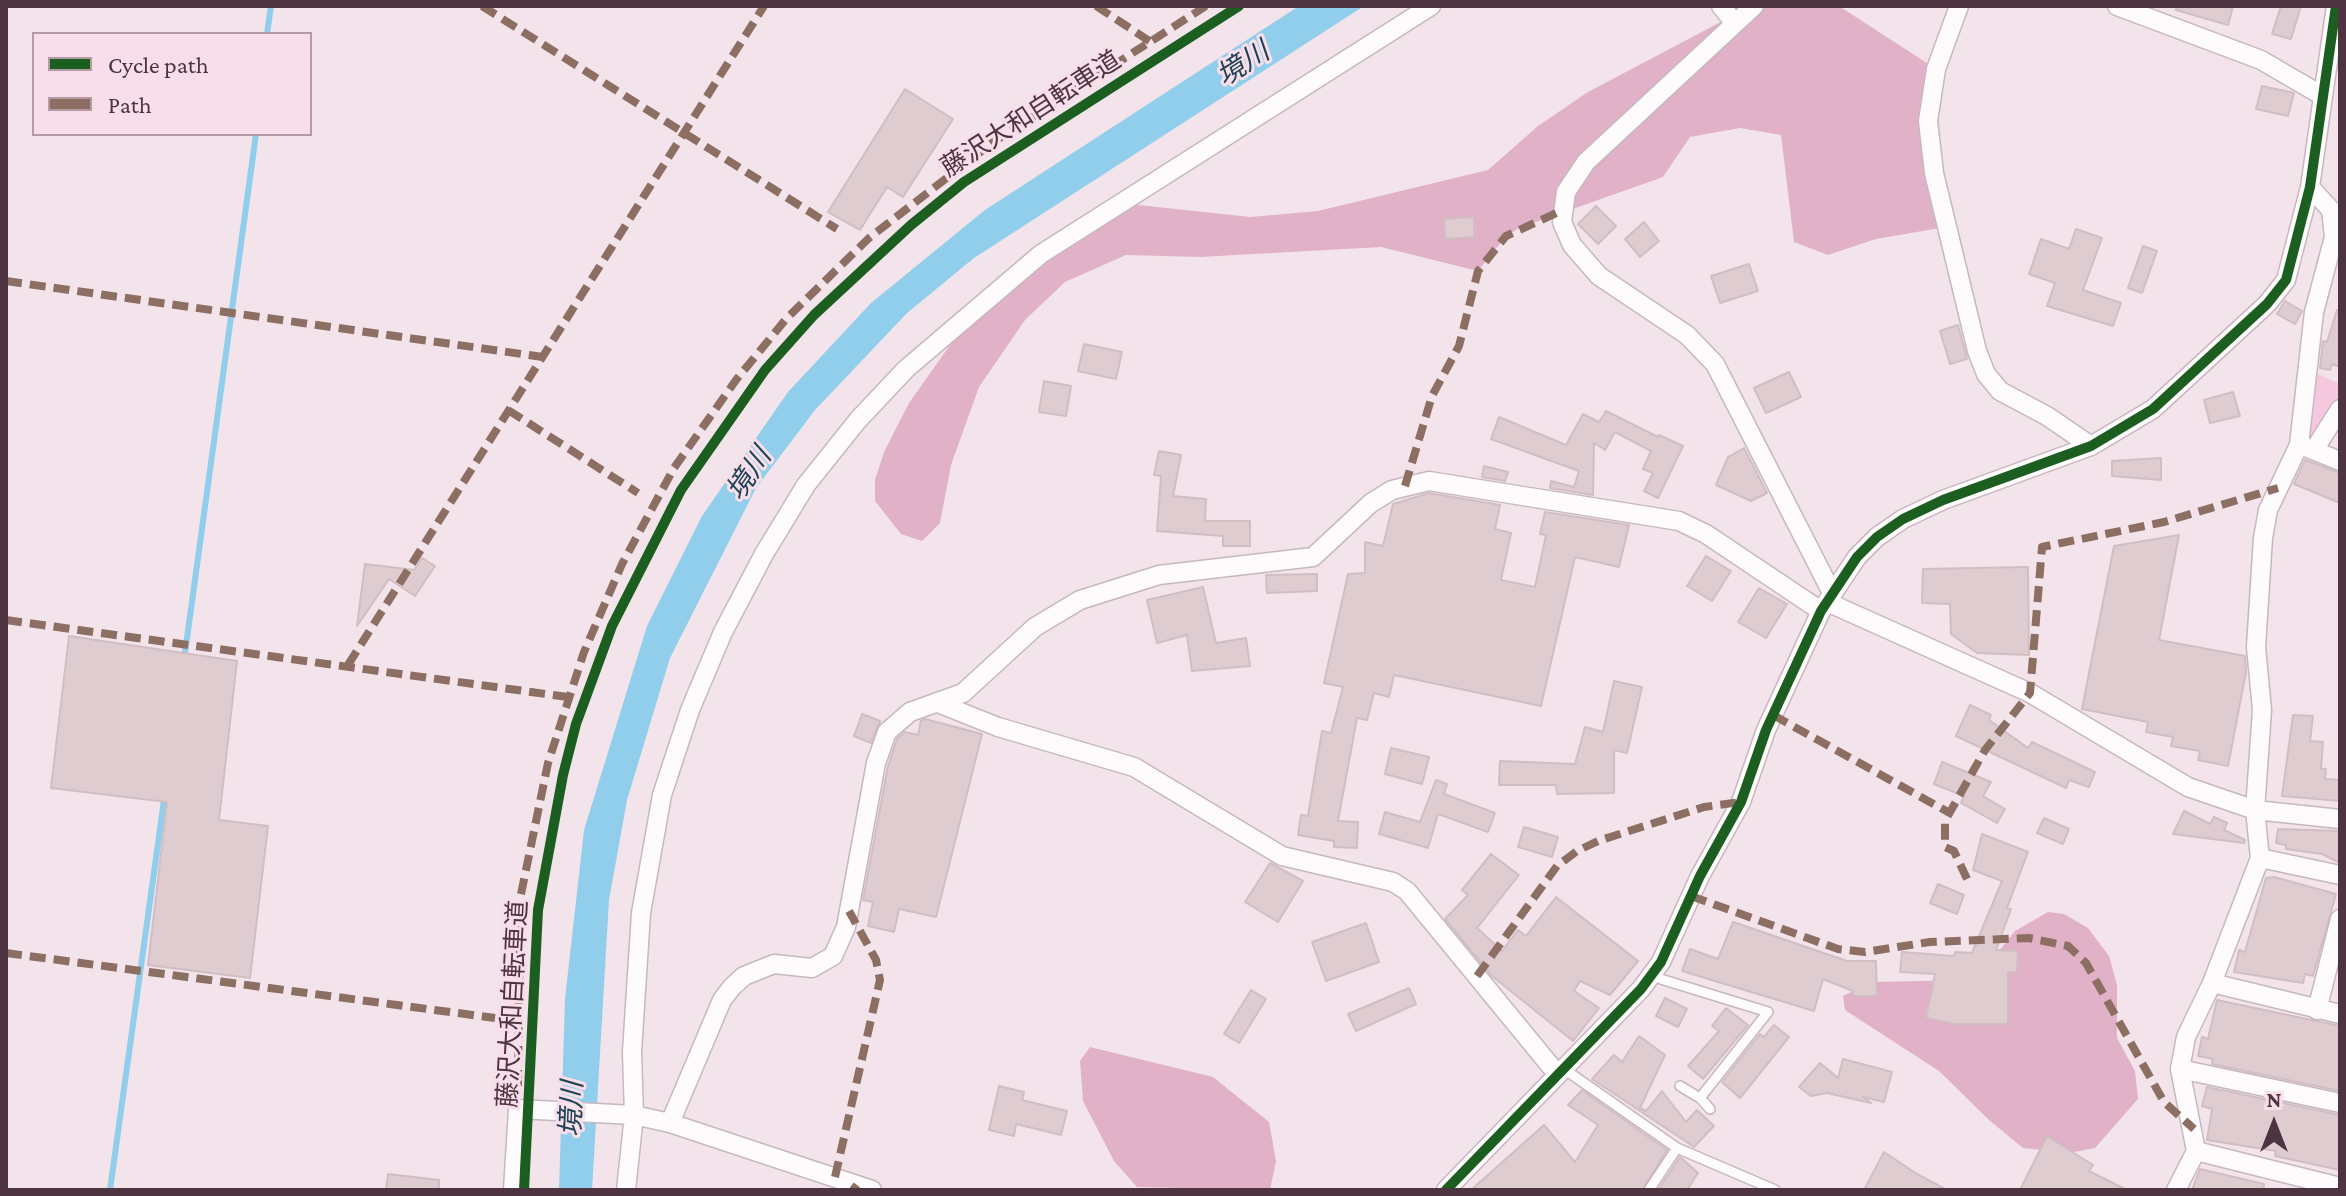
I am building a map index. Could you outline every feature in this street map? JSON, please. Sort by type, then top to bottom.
[{"type":"street","points":[[626,1190],[641,913],[670,763],[723,632],[764,554],[806,485],[858,420],[906,369],[1041,254],[1431,6]]},
{"type":"street","points":[[1721,6],[1734,22]]},
{"type":"street","points":[[1754,6],[1586,162],[1566,192],[1562,222],[1572,245],[1599,276],[1687,335],[1715,364],[1827,602]]},
{"type":"street","points":[[1959,6],[1936,69],[1928,121],[1937,186],[1977,351],[1986,374],[2000,391],[2047,416],[2091,446]]},
{"type":"street","points":[[2117,6],[2329,86]]},
{"type":"street","points":[[1446,1190],[1651,976],[1741,802],[1766,730],[1827,602],[1867,547],[1903,519],[1943,500],[2091,446],[2153,409],[2267,304],[2286,280],[2310,187],[2329,86],[2336,6]]},
{"type":"street","points":[[2306,448],[2314,312],[2334,237],[2331,210],[2310,187]]},
{"type":"street","points":[[2176,1190],[2196,1151],[2180,1069],[2186,1037],[2212,983],[2260,858],[2255,810],[2262,740],[2256,647],[2263,538],[2268,510],[2306,448],[2340,409]]},
{"type":"street","points":[[2306,448],[2340,461]]},
{"type":"street","points":[[670,1123],[722,1000],[732,987],[744,976],[774,964],[812,968],[833,956],[846,927],[876,763],[887,732],[910,712],[963,693],[1035,627],[1080,600],[1159,575],[1313,557],[1371,503],[1392,490],[1416,482],[1477,486],[1679,521],[1827,602],[2030,693],[2188,787],[2255,810],[2340,819]]},
{"type":"street","points":[[938,703],[998,727],[1134,767],[1282,856],[1393,882],[1407,891],[1561,1072]]},
{"type":"street","points":[[2260,858],[2340,875]]},
{"type":"street","points":[[2317,1010],[2340,919]]},
{"type":"street","points":[[2212,983],[2340,1014]]},
{"type":"street","points":[[2180,1069],[2340,1103]]},
{"type":"street","points":[[513,1190],[518,1109],[629,1115],[670,1123],[872,1190]]},
{"type":"street","points":[[2196,1151],[2340,1187]]},
{"type":"lane","points":[[1651,976],[1768,1012],[1700,1098]]},
{"type":"lane","points":[[1561,1072],[1677,1148],[1775,1190]]},
{"type":"lane","points":[[1680,1086],[1700,1098],[1710,1109]]},
{"type":"lane","points":[[1649,1190],[1677,1148]]},
{"type":"shaded area","points":[[1751,6],[1839,6],[1936,69],[1928,121],[1946,227],[1876,239],[1828,255],[1794,242],[1781,135],[1740,128],[1690,137],[1663,177],[1519,228],[1506,236],[1478,271],[1381,247],[1200,257],[1126,255],[1065,282],[1025,320],[979,387],[951,465],[940,523],[922,541],[901,534],[875,501],[875,480],[884,452],[909,403],[979,304],[1120,203],[1250,217],[1318,211],[1488,170],[1538,126],[1588,92]]},
{"type":"shaded area","points":[[2306,369],[2340,384],[2340,409],[2314,450],[2299,445]]},
{"type":"shaded area","points":[[2048,912],[2064,914],[2088,928],[2109,956],[2117,985],[2117,1038],[2135,1071],[2138,1099],[2095,1148],[2069,1153],[2023,1148],[1939,1071],[1845,1010],[1843,996],[1873,982],[1968,980],[1987,966],[2015,931]]},
{"type":"shaded area","points":[[1090,1047],[1213,1077],[1269,1122],[1276,1161],[1270,1190],[1137,1187],[1114,1161],[1083,1101],[1080,1061]]},
{"type":"water","name":"境川","points":[[1299,6],[1364,6],[974,258],[907,313],[815,410],[756,488],[670,658],[627,800],[609,900],[592,1190],[559,1190],[565,999],[584,830],[647,626],[702,516],[788,392],[871,303],[985,210]]},
{"type":"building","points":[[2177,6],[2233,6],[2228,25],[2176,10]]},
{"type":"building","points":[[2281,6],[2301,6],[2291,39],[2272,34]]},
{"type":"building","points":[[2262,86],[2294,93],[2288,116],[2256,109]]},
{"type":"building","points":[[905,89],[953,119],[903,197],[887,187],[860,230],[828,212]]},
{"type":"building","points":[[1596,206],[1616,226],[1598,244],[1578,224]]},
{"type":"building","points":[[1474,217],[1474,237],[1445,239],[1444,219]]},
{"type":"building","points":[[1644,222],[1659,241],[1640,257],[1625,239]]},
{"type":"building","points":[[2076,229],[2102,238],[2083,290],[2121,303],[2113,326],[2047,306],[2055,283],[2029,274],[2041,239],[2069,249]]},
{"type":"building","points":[[2143,246],[2157,251],[2142,293],[2128,288]]},
{"type":"building","points":[[1749,264],[1758,291],[1720,303],[1711,276]]},
{"type":"building","points":[[2285,301],[2302,311],[2295,324],[2277,314]]},
{"type":"building","points":[[2337,310],[2340,310],[2340,367],[2332,364],[2330,370],[2320,368],[2323,341],[2327,342]]},
{"type":"building","points":[[1958,325],[1967,359],[1950,364],[1940,331]]},
{"type":"building","points":[[1084,344],[1122,352],[1116,379],[1078,371]]},
{"type":"building","points":[[1789,372],[1801,397],[1766,413],[1754,388]]},
{"type":"building","points":[[1044,381],[1071,386],[1066,416],[1039,412]]},
{"type":"building","points":[[2233,392],[2240,416],[2210,423],[2204,400]]},
{"type":"building","points":[[1606,411],[1683,446],[1658,498],[1644,491],[1653,473],[1643,469],[1651,451],[1615,432],[1605,450],[1594,443],[1593,495],[1550,488],[1551,481],[1574,487],[1579,471],[1491,439],[1499,417],[1566,445],[1583,414],[1599,422]]},
{"type":"building","points":[[1744,448],[1767,493],[1751,501],[1716,485],[1728,457]]},
{"type":"building","points":[[1159,451],[1181,455],[1173,496],[1206,499],[1205,521],[1250,521],[1250,546],[1223,546],[1223,536],[1157,531],[1161,476],[1154,475]]},
{"type":"building","points":[[2161,458],[2161,480],[2112,476],[2112,461]]},
{"type":"building","points":[[2305,460],[2340,473],[2340,503],[2294,484]]},
{"type":"building","points":[[1484,466],[1508,472],[1505,481],[1482,477]]},
{"type":"building","points":[[1429,493],[1500,505],[1495,529],[1511,533],[1501,580],[1535,587],[1546,535],[1540,534],[1545,512],[1629,525],[1619,567],[1575,557],[1541,706],[1394,675],[1389,697],[1374,693],[1367,720],[1357,718],[1338,821],[1358,822],[1357,848],[1334,847],[1334,841],[1298,835],[1301,815],[1308,816],[1322,731],[1331,733],[1343,687],[1324,683],[1348,574],[1365,573],[1365,542],[1383,546],[1393,504]]},
{"type":"building","points":[[2179,535],[2159,640],[2245,656],[2246,672],[2228,766],[2198,760],[2200,751],[2171,746],[2173,737],[2146,732],[2148,722],[2082,709],[2114,546]]},
{"type":"building","points":[[1706,556],[1731,571],[1712,601],[1687,586]]},
{"type":"building","points":[[422,558],[435,566],[415,596],[389,579],[357,626],[365,564],[414,570]]},
{"type":"building","points":[[2028,567],[2029,655],[1977,653],[1951,634],[1950,604],[1922,603],[1923,569]]},
{"type":"building","points":[[1317,574],[1317,591],[1267,593],[1266,575]]},
{"type":"building","points":[[1203,587],[1216,643],[1246,638],[1250,666],[1192,671],[1187,635],[1157,643],[1147,600]]},
{"type":"building","points":[[1759,588],[1787,604],[1766,638],[1738,622]]},
{"type":"building","points":[[69,636],[237,661],[219,820],[268,826],[250,978],[148,965],[167,802],[51,788]]},
{"type":"building","points":[[1614,681],[1642,687],[1627,753],[1614,750],[1614,793],[1557,794],[1556,785],[1499,785],[1500,761],[1575,764],[1585,727],[1603,732]]},
{"type":"building","points":[[1970,705],[1991,715],[1989,720],[2028,748],[2032,742],[2095,772],[2089,787],[2069,780],[2066,788],[1956,736]]},
{"type":"building","points":[[862,714],[880,721],[871,743],[854,736]]},
{"type":"building","points":[[2293,715],[2313,716],[2310,741],[2323,742],[2321,769],[2326,769],[2325,779],[2340,780],[2340,801],[2282,796]]},
{"type":"building","points":[[925,719],[982,734],[936,917],[899,909],[894,932],[868,926],[873,902],[863,900],[888,766],[897,739],[905,732],[918,735],[921,721]]},
{"type":"building","points":[[1391,748],[1429,757],[1422,784],[1385,774]]},
{"type":"building","points":[[1942,762],[1991,782],[1983,796],[2005,809],[1997,823],[1961,803],[1964,796],[1934,784]]},
{"type":"building","points":[[1436,780],[1447,784],[1444,794],[1495,813],[1488,832],[1438,814],[1428,848],[1379,834],[1385,812],[1420,822]]},
{"type":"building","points":[[2184,811],[2210,824],[2214,817],[2227,823],[2224,830],[2245,840],[2244,843],[2173,834]]},
{"type":"building","points":[[2044,818],[2069,829],[2063,844],[2037,833]]},
{"type":"building","points":[[1524,827],[1558,837],[1552,857],[1518,847]]},
{"type":"building","points":[[2278,829],[2340,831],[2340,863],[2322,854],[2286,849],[2286,845],[2276,843]]},
{"type":"building","points":[[1982,834],[2028,852],[2007,908],[2011,909],[1996,950],[2018,951],[2017,972],[2008,972],[2008,1024],[1955,1024],[1926,1018],[1935,974],[1900,972],[1902,952],[1954,956],[1955,952],[1972,953],[2002,881],[1973,870]]},
{"type":"building","points":[[1491,854],[1519,875],[1477,928],[1502,951],[1518,930],[1526,936],[1556,897],[1638,961],[1610,995],[1580,981],[1574,991],[1599,1008],[1573,1041],[1492,976],[1445,919],[1468,895],[1462,890]]},
{"type":"building","points":[[1270,863],[1303,881],[1278,922],[1245,902]]},
{"type":"building","points":[[2274,877],[2336,894],[2313,976],[2305,974],[2303,983],[2234,972],[2239,950],[2245,952],[2266,878]]},
{"type":"building","points":[[1938,884],[1964,895],[1957,914],[1930,903]]},
{"type":"building","points":[[1733,922],[1847,961],[1876,961],[1877,996],[1853,996],[1853,991],[1823,979],[1814,1011],[1682,971],[1690,949],[1718,959]]},
{"type":"building","points":[[1366,923],[1379,962],[1326,981],[1312,942]]},
{"type":"building","points":[[1409,988],[1416,1004],[1356,1031],[1348,1014]]},
{"type":"building","points":[[1251,990],[1266,999],[1239,1043],[1224,1034]]},
{"type":"building","points":[[1665,998],[1687,1009],[1678,1027],[1656,1016]]},
{"type":"building","points":[[2217,1000],[2340,1026],[2340,1091],[2212,1064],[2213,1059],[2198,1056],[2202,1037],[2208,1039]]},
{"type":"building","points":[[1726,1008],[1748,1025],[1703,1079],[1688,1066],[1719,1031],[1712,1026]]},
{"type":"building","points":[[1774,1025],[1789,1037],[1740,1098],[1722,1082],[1760,1034],[1764,1037]]},
{"type":"building","points":[[1639,1036],[1665,1055],[1640,1108],[1646,1111],[1662,1091],[1686,1122],[1697,1110],[1714,1126],[1694,1147],[1592,1079],[1614,1055],[1622,1062]]},
{"type":"building","points":[[1843,1059],[1892,1072],[1884,1102],[1863,1097],[1871,1103],[1827,1093],[1811,1096],[1799,1087],[1820,1063],[1838,1078]]},
{"type":"building","points":[[999,1086],[1024,1092],[1022,1100],[1067,1111],[1061,1135],[1016,1124],[1014,1136],[989,1130]]},
{"type":"building","points":[[2207,1087],[2340,1115],[2340,1170],[2275,1156],[2276,1151],[2207,1140],[2212,1109],[2202,1106]]},
{"type":"building","points":[[1582,1090],[1667,1150],[1642,1190],[1471,1190],[1544,1125],[1575,1162],[1598,1125],[1568,1105]]},
{"type":"building","points":[[2047,1136],[2093,1165],[2089,1171],[2127,1190],[2020,1190]]},
{"type":"building","points":[[1884,1152],[1917,1174],[1947,1190],[1864,1190]]},
{"type":"building","points":[[1680,1157],[1698,1173],[1687,1190],[1658,1190]]},
{"type":"building","points":[[2200,1169],[2264,1184],[2263,1190],[2192,1190]]},
{"type":"building","points":[[388,1174],[439,1180],[439,1190],[386,1190]]},
{"type":"waterway","points":[[267,32],[271,6]]},
{"type":"waterway","points":[[184,660],[256,136]]},
{"type":"waterway","points":[[110,1190],[165,793]]},
{"type":"marked path","points":[[482,6],[837,229]]},
{"type":"marked path","points":[[348,665],[764,6]]},
{"type":"marked path","points":[[1096,6],[1151,42]]},
{"type":"marked path","points":[[518,1086],[520,899],[548,763],[584,652],[622,564],[674,468],[736,380],[786,319],[869,238],[992,143],[1206,6]]},
{"type":"marked path","points":[[1405,486],[1432,396],[1459,346],[1478,271],[1506,236],[1561,211]]},
{"type":"marked path","points":[[6,281],[543,357]]},
{"type":"marked path","points":[[508,410],[638,493]]},
{"type":"marked path","points":[[1967,879],[1954,851],[1945,847],[1945,821],[1985,750],[2030,693],[2042,547],[2164,522],[2278,488]]},
{"type":"marked path","points":[[6,620],[568,697]]},
{"type":"marked path","points":[[1773,715],[1948,812]]},
{"type":"marked path","points":[[1477,976],[1557,866],[1577,851],[1598,841],[1704,807],[1741,802]]},
{"type":"marked path","points":[[1691,896],[1838,949],[1865,952],[1930,942],[2029,938],[2068,946],[2086,963],[2164,1102],[2194,1129]]},
{"type":"marked path","points":[[835,1177],[880,980],[876,960],[849,911]]},
{"type":"marked path","points":[[6,953],[495,1018]]},
{"type":"marked path","points":[[853,1190],[857,1185]]},
{"type":"cycle path","name":"藤沢大和自転車道","points":[[524,1190],[538,910],[563,775],[576,724],[612,626],[681,490],[765,370],[814,315],[911,225],[964,182],[1239,6]]},
{"type":"cycle path","points":[[1446,1190],[1641,989],[1661,962],[1700,876],[1741,802],[1766,730],[1821,611],[1857,557],[1877,537],[1903,519],[1943,500],[2091,446],[2153,409],[2267,304],[2286,280],[2310,187],[2336,6]]}]
